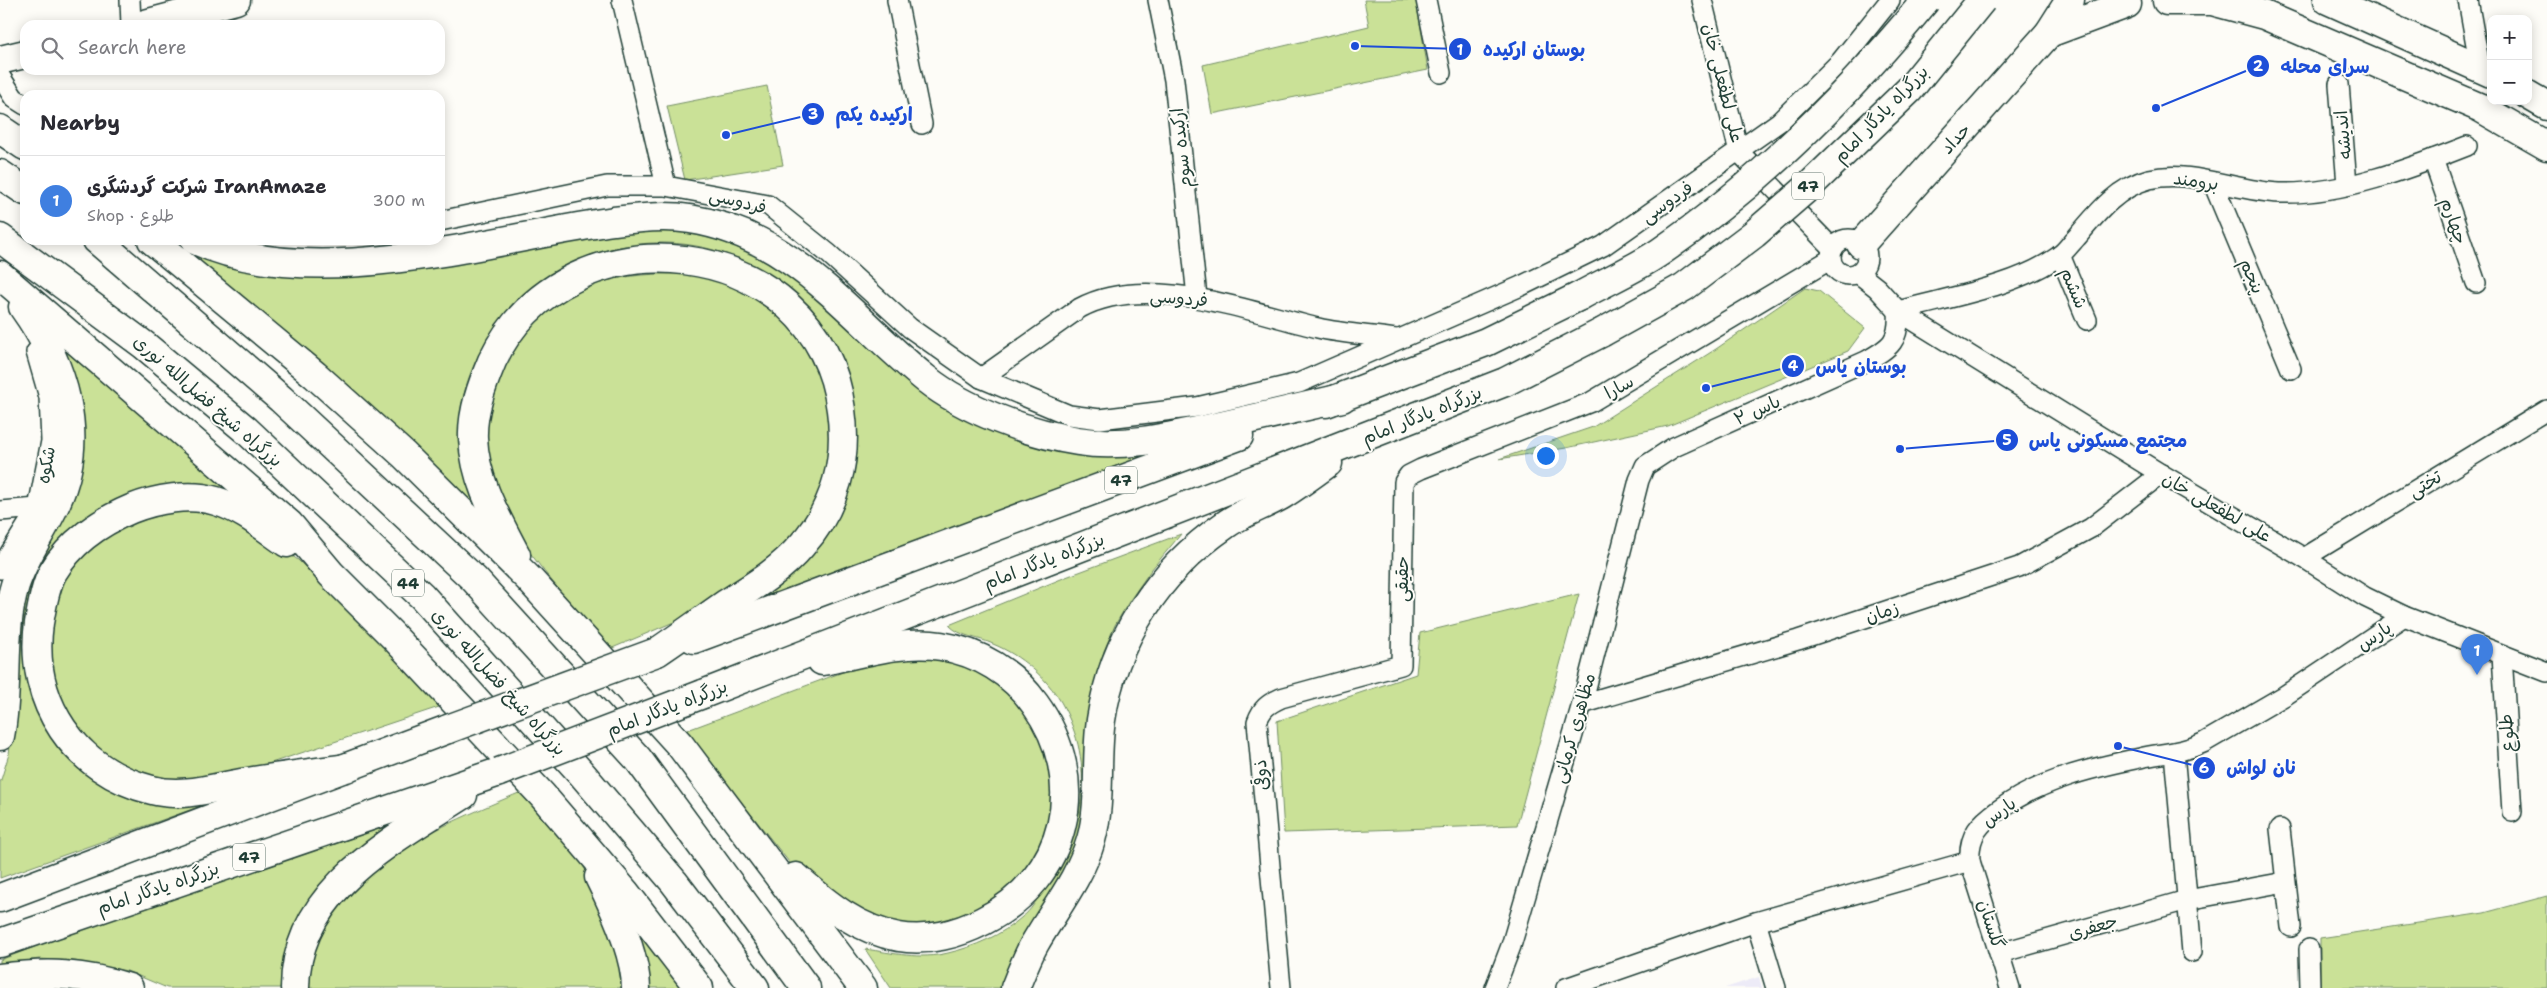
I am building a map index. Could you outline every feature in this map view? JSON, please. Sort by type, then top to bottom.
[{"type":"main road","points":[[160,20],[236,0]]},
{"type":"main road","name":"47","points":[[0,898],[448,729],[1342,398],[1486,342],[1580,296],[1658,253],[1716,210],[1778,156],[1875,62],[1926,0]]},
{"type":"main road","name":"بزرگراه یادگار امام","points":[[0,942],[498,772],[766,671],[905,614],[1367,437],[1505,382],[1601,333],[1684,286],[1754,234],[1806,189],[1909,90],[1982,0]]},
{"type":"main road","name":"حداد","points":[[1861,244],[2049,33],[2070,0]]},
{"type":"main road","points":[[2049,33],[2123,2],[2147,6],[2167,0],[2212,1],[2264,15],[2481,108],[2547,146]]},
{"type":"main road","points":[[2328,0],[2485,70]]},
{"type":"main road","points":[[0,60],[20,55]]},
{"type":"main road","points":[[2532,97],[2547,106]]},
{"type":"main road","points":[[0,129],[20,143]]},
{"type":"main road","points":[[0,174],[20,188]]},
{"type":"main road","points":[[208,245],[255,258],[334,262],[391,259],[614,221],[642,218],[690,219],[748,235],[783,254],[927,380],[965,402],[1005,421],[1050,436],[1080,442],[1106,443],[1170,437],[1342,398]]},
{"type":"main road","name":"بزرگراه شیخ فضل‌الله نوری","points":[[0,238],[144,344],[246,430],[422,596],[582,774],[668,875],[756,988]]},
{"type":"main road","points":[[103,245],[281,399],[474,579],[638,759],[806,988]]},
{"type":"main road","points":[[158,245],[315,375],[374,428],[529,578],[680,745],[863,988]]},
{"type":"main road","points":[[529,578],[486,495],[477,467],[473,437],[476,408],[487,372],[503,338],[532,306],[568,280],[594,269],[631,259],[672,258],[693,261],[716,265],[741,275],[773,294],[793,312],[811,332],[829,361],[839,395],[843,421],[842,466],[834,493],[820,523],[802,546],[753,588],[657,652]]},
{"type":"main road","points":[[0,275],[288,524],[331,574],[393,636],[528,780],[625,892],[699,988]]},
{"type":"main road","points":[[0,275],[42,333],[57,364],[65,389],[70,434],[67,468],[56,502],[15,584],[6,626],[4,704],[0,736]]},
{"type":"main road","points":[[1015,988],[1034,945],[1079,868],[1090,840],[1097,805],[1101,720],[1109,683],[1120,652],[1135,620],[1155,589],[1194,548],[1226,524],[1281,496],[1367,437]]},
{"type":"main road","points":[[331,574],[242,512],[215,501],[193,498],[162,500],[115,516],[92,531],[68,552],[52,574],[41,609],[36,643],[40,682],[50,710],[70,738],[93,763],[120,780],[154,791],[183,793],[346,768]]},
{"type":"main road","points":[[756,844],[846,918],[899,937],[926,938],[973,926],[1002,910],[1018,898],[1036,879],[1050,855],[1062,828],[1066,798],[1065,771],[1059,745],[1046,718],[1030,696],[1010,676],[986,661],[940,646],[912,646],[766,671]]},
{"type":"main road","points":[[295,988],[302,944],[318,912],[341,880],[386,844],[498,772]]},
{"type":"main road","points":[[580,840],[614,907],[628,948],[636,988]]},
{"type":"main road","points":[[0,978],[57,974],[96,978],[129,988]]},
{"type":"street","points":[[130,0],[131,20]]},
{"type":"street","points":[[622,0],[666,186]]},
{"type":"street","points":[[897,0],[922,124]]},
{"type":"street","name":"ارکیده سوم","points":[[1158,0],[1174,80],[1197,297]]},
{"type":"street","points":[[1426,0],[1442,73]]},
{"type":"street","name":"علی لطفعلی خان","points":[[1702,0],[1739,152],[1832,254]]},
{"type":"street","name":"فردوسی","points":[[445,220],[607,186],[666,186],[768,205],[829,254],[910,328],[940,351],[981,378],[1069,415],[1100,419],[1197,407],[1299,383],[1521,286],[1603,246],[1779,122],[1841,61],[1890,0]]},
{"type":"street","points":[[2468,0],[2485,70]]},
{"type":"street","points":[[0,76],[14,98],[20,102]]},
{"type":"street","name":"اندیشه","points":[[2339,84],[2348,186]]},
{"type":"street","name":"برومند","points":[[1898,311],[2010,281],[2060,255],[2098,212],[2130,186],[2161,177],[2181,177],[2280,194],[2348,186],[2433,160],[2467,146]]},
{"type":"street","name":"چهارم","points":[[2433,160],[2476,283]]},
{"type":"street","name":"پنجم","points":[[2214,183],[2291,369]]},
{"type":"street","points":[[1847,239],[1861,244],[1866,251],[1867,261],[1858,274],[1846,276],[1840,274],[1832,265],[1832,254],[1836,244],[1847,239]]},
{"type":"street","name":"سارا","points":[[1402,493],[1404,482],[1409,475],[1591,402],[1635,378],[1832,254]]},
{"type":"street","name":"ششم","points":[[2060,255],[2087,320]]},
{"type":"street","name":"علی لطفعلی خان","points":[[1858,274],[1877,288],[1898,311],[2161,474],[2304,558],[2365,597],[2404,616],[2547,672]]},
{"type":"street","name":"فردوسی","points":[[981,378],[1094,300],[1126,294],[1197,297],[1320,328],[1397,339]]},
{"type":"street","name":"یاس ۲","points":[[1645,466],[1674,447],[1857,365],[1885,350],[1896,339],[1899,327],[1898,311]]},
{"type":"street","name":"شکوه","points":[[0,569],[38,508],[51,441],[50,396],[36,352]]},
{"type":"street","name":"تختی","points":[[2304,558],[2547,410]]},
{"type":"street","name":"مظاهری کرمانی","points":[[1494,988],[1511,946],[1582,704],[1639,480],[1645,466]]},
{"type":"street","name":"زمان","points":[[1582,704],[1798,640],[2019,567],[2092,528],[2161,474]]},
{"type":"street","name":"حقیقی","points":[[1401,665],[1402,493]]},
{"type":"street","points":[[0,510],[38,508]]},
{"type":"street","name":"پارس","points":[[1970,861],[1969,847],[1983,821],[2042,785],[2117,762],[2174,754],[2203,743],[2284,696],[2404,616]]},
{"type":"street","name":"طلوع","points":[[2502,655],[2512,812]]},
{"type":"street","name":"ذوقی","points":[[1280,988],[1256,722],[1261,711],[1268,704],[1281,698],[1401,665]]},
{"type":"street","points":[[2174,754],[2192,952]]},
{"type":"street","points":[[2280,829],[2290,927]]},
{"type":"street","points":[[1566,988],[1756,922],[1970,861]]},
{"type":"street","name":"گلستان","points":[[1970,861],[2010,988]]},
{"type":"street","name":"جعفری","points":[[2000,953],[2186,900],[2285,882]]},
{"type":"street","points":[[1756,922],[1776,988]]},
{"type":"street","points":[[2309,949],[2310,988]]},
{"type":"shaded area","points":[[1759,977],[1762,988],[1725,988]]},
{"type":"green space","points":[[1364,0],[1416,0],[1428,70],[1212,114],[1203,65],[1369,26]]},
{"type":"green space","points":[[767,86],[783,165],[685,180],[667,106]]},
{"type":"green space","points":[[695,230],[763,252],[976,421],[1188,443],[719,621],[845,486],[852,475],[856,420],[854,399],[848,377],[820,324],[781,284],[735,257],[683,244],[630,245],[578,260],[531,290],[491,334],[469,377],[462,401],[460,425],[462,433],[504,544],[167,245],[187,245],[223,260],[419,245],[445,245],[445,243],[602,231]]},
{"type":"green space","points":[[689,273],[719,280],[749,294],[778,316],[802,343],[822,383],[830,421],[829,453],[819,502],[787,549],[688,616],[610,649],[544,571],[520,538],[503,508],[487,461],[486,433],[490,406],[498,379],[511,354],[527,331],[547,312],[570,296],[595,284],[618,278]]},
{"type":"green space","points":[[1805,288],[1819,291],[1865,328],[1848,351],[1668,426],[1566,448],[1499,459],[1593,427],[1716,349]]},
{"type":"green space","points":[[44,323],[286,531],[134,496],[29,609],[80,765],[243,791],[0,878],[0,783],[9,754],[14,714],[16,633],[30,578],[44,550]]},
{"type":"green space","points":[[187,507],[219,514],[249,526],[298,560],[445,705],[229,777],[177,782],[128,772],[84,741],[48,677],[50,614],[64,580],[87,550],[121,526],[155,512]]},
{"type":"green space","points":[[1181,534],[1151,570],[1130,600],[1115,625],[1104,651],[1094,683],[1086,743],[1089,796],[1075,855],[1005,988],[891,988],[865,949],[906,955],[938,955],[978,944],[1006,929],[1034,905],[1057,868],[1069,846],[1077,822],[1081,799],[1082,775],[1079,750],[1072,726],[1055,693],[1032,668],[1013,654],[993,644],[958,632],[949,625],[1066,577]]},
{"type":"green space","points":[[1579,594],[1517,825],[1284,833],[1277,721],[1416,674],[1420,633]]},
{"type":"green space","points":[[946,656],[1004,684],[1038,723],[1057,799],[1035,862],[990,906],[945,924],[898,926],[860,916],[814,884],[789,862],[685,731],[875,660]]},
{"type":"green space","points":[[528,789],[581,862],[597,891],[628,988],[304,988],[314,943],[330,914],[351,888],[377,866],[405,847],[467,815]]},
{"type":"green space","points":[[423,809],[366,848],[284,988],[167,988],[127,971],[75,961],[39,959],[0,965],[0,960],[42,944]]},
{"type":"green space","points":[[619,896],[686,988],[645,988]]},
{"type":"green space","points":[[2547,896],[2547,988],[2320,988],[2320,938],[2484,913]]},
{"type":"place","name":"بوستان ارکیده","points":[[1355,46]]},
{"type":"place","name":"سرای محله","points":[[2156,108]]},
{"type":"place","name":"ارکیده یکم","points":[[726,135]]},
{"type":"place","name":"بوستان یاس","points":[[1706,388]]},
{"type":"place","name":"مجتمع مسکونی یاس","points":[[1900,449]]},
{"type":"place","name":"شرکت گردشگری IranAmaze","points":[[2477,675]]},
{"type":"place","name":"نان لواش","points":[[2118,746]]}]
